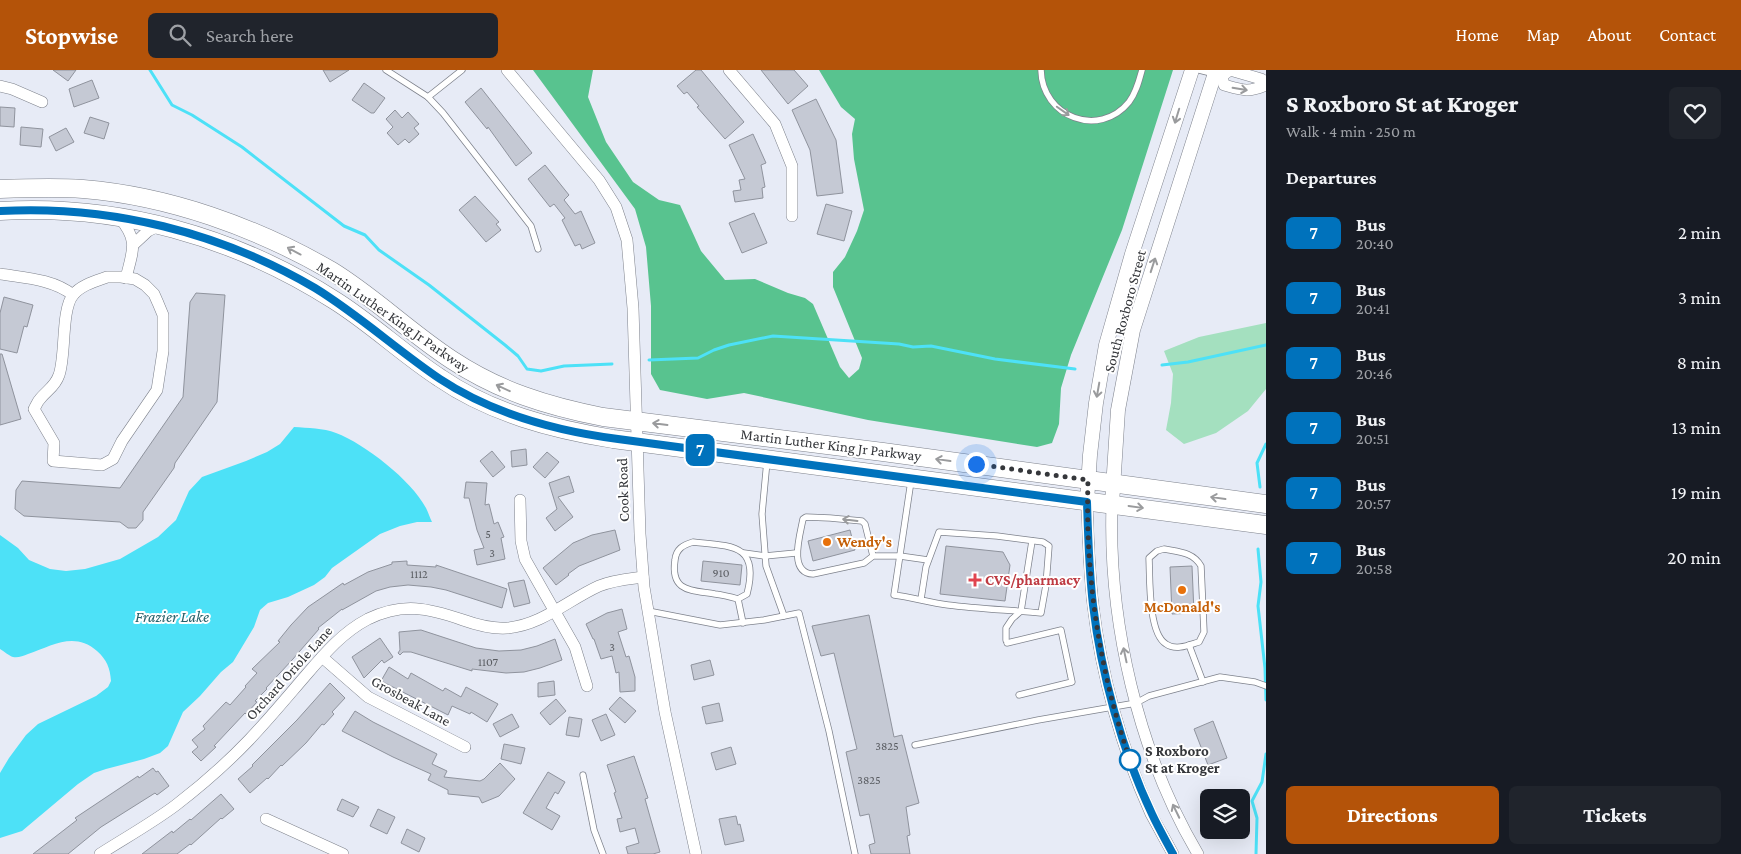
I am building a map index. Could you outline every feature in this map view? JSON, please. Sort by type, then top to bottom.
[{"type":"main road","name":"Martin Luther King Jr Parkway","points":[[0,189],[38,188],[100,191],[166,203],[208,215],[286,247],[331,271],[378,304],[410,330],[477,375],[508,390],[566,410],[603,417],[884,452],[1266,504]]},
{"type":"main road","name":"Martin Luther King Jr Parkway","points":[[0,211],[54,210],[118,216],[160,225],[223,244],[294,276],[355,314],[416,362],[441,380],[464,393],[516,416],[560,429],[590,435],[1266,525]]},
{"type":"street","name":"Cook Road","points":[[507,70],[599,180],[616,207],[627,240],[633,308],[636,441],[643,577],[665,712],[696,854]]},
{"type":"street","points":[[729,70],[775,124],[792,166],[792,216]]},
{"type":"street","name":"South Roxboro Street","points":[[1173,854],[1152,814],[1132,768],[1114,707],[1099,644],[1093,605],[1087,502],[1096,403],[1106,345],[1132,254],[1192,70]]},
{"type":"street","points":[[1230,70],[1261,79],[1266,83],[1254,90],[1243,90],[1224,85],[1217,73],[1230,70]]},
{"type":"street","name":"South Roxboro Street","points":[[1198,854],[1167,792],[1136,703],[1121,637],[1114,582],[1111,533],[1112,484],[1118,410],[1133,330],[1217,73]]},
{"type":"street","points":[[0,86],[42,102]]},
{"type":"street","points":[[118,216],[128,228],[134,244],[126,278]]},
{"type":"street","points":[[134,244],[148,231],[160,225]]},
{"type":"street","points":[[0,274],[54,284],[64,288],[73,295]]},
{"type":"street","points":[[107,277],[126,278],[135,279],[154,294],[163,315],[163,351],[157,390],[122,442],[113,459],[102,464],[53,462],[54,442],[34,409],[40,398],[52,389],[59,375],[69,304],[73,295],[92,282],[107,277]]},
{"type":"street","points":[[520,500],[522,551],[575,647],[587,686]]},
{"type":"street","name":"Orchard Oriole Lane","points":[[100,854],[175,805],[212,775],[250,739],[322,657],[343,636],[366,620],[397,609],[426,609],[479,625],[506,628],[520,626],[538,620],[601,585],[643,577]]},
{"type":"street","name":"Grosbeak Lane","points":[[322,657],[368,696],[465,747]]},
{"type":"street","points":[[266,819],[343,854]]},
{"type":"lane","points":[[386,70],[428,96],[443,113],[531,226],[538,249]]},
{"type":"lane","points":[[428,96],[462,70]]},
{"type":"lane","points":[[1041,70],[1043,86],[1047,96],[1054,105],[1076,119],[1094,120],[1114,115],[1128,103],[1134,95],[1142,70]]},
{"type":"lane","points":[[1200,70],[1217,73]]},
{"type":"lane","points":[[767,459],[762,514],[766,566],[784,616]]},
{"type":"lane","points":[[912,478],[894,594],[945,605],[1041,613],[1046,585],[1049,546],[1043,542],[997,536],[939,532],[928,560],[921,599]]},
{"type":"lane","points":[[873,556],[866,524],[862,521],[806,517],[803,519],[796,553],[801,570],[806,573],[813,574],[864,563],[873,556],[900,556],[928,560]]},
{"type":"lane","points":[[1019,695],[1072,682],[1061,630],[1006,641],[1006,628],[1021,611],[1032,541]]},
{"type":"lane","points":[[744,553],[750,563],[751,579],[747,594],[738,599],[696,592],[686,589],[678,582],[674,568],[676,554],[684,545],[693,542],[734,548],[744,553],[765,556],[796,553]]},
{"type":"lane","points":[[1164,549],[1191,554],[1201,566],[1204,632],[1200,642],[1190,645],[1180,648],[1166,644],[1154,626],[1149,558],[1156,551],[1164,549]]},
{"type":"lane","points":[[738,599],[743,623]]},
{"type":"lane","points":[[648,611],[720,625],[799,613],[831,740],[855,854]]},
{"type":"lane","points":[[1190,645],[1203,682]]},
{"type":"lane","points":[[915,745],[1038,720],[1136,703],[1149,696],[1220,677],[1255,682],[1266,686]]},
{"type":"lane","points":[[583,775],[594,830],[603,854]]},
{"type":"green space","points":[[533,70],[593,70],[588,97],[606,142],[633,182],[659,200],[680,205],[701,251],[725,280],[755,279],[805,298],[813,304],[840,367],[849,378],[859,369],[862,358],[833,287],[833,272],[845,257],[864,210],[854,159],[852,134],[855,119],[841,107],[819,70],[1173,70],[1122,230],[1071,355],[1061,388],[1059,424],[1052,443],[1037,447],[868,420],[744,393],[707,399],[660,390],[651,374],[651,306],[646,247],[635,209]]},
{"type":"green space","points":[[1266,323],[1266,389],[1248,411],[1216,433],[1184,444],[1166,430],[1171,403],[1173,374],[1164,351],[1199,337]]},
{"type":"water","name":"Frazier Lake","points":[[294,427],[331,431],[360,445],[386,464],[410,486],[426,508],[432,522],[417,522],[380,534],[332,568],[325,577],[314,585],[288,597],[268,603],[260,610],[254,627],[233,662],[183,712],[168,746],[160,753],[144,759],[94,773],[22,831],[0,838],[0,773],[9,758],[26,735],[38,724],[96,696],[108,687],[111,681],[106,661],[97,651],[80,642],[71,641],[54,644],[17,657],[11,656],[0,649],[0,535],[18,548],[29,560],[50,569],[66,571],[85,569],[120,559],[158,537],[176,520],[189,491],[202,477],[267,452],[280,444]]},
{"type":"building","points":[[53,70],[76,70],[68,81]]},
{"type":"building","points":[[323,70],[349,70],[330,82]]},
{"type":"building","points":[[696,70],[701,70],[744,122],[725,139],[697,107],[699,106],[687,92],[684,94],[677,86]]},
{"type":"building","points":[[761,70],[794,70],[808,86],[788,104]]},
{"type":"building","points":[[92,80],[99,98],[74,107],[69,89]]},
{"type":"building","points":[[364,83],[385,98],[374,113],[371,113],[352,100]]},
{"type":"building","points":[[481,88],[532,153],[516,166],[488,127],[487,129],[465,102]]},
{"type":"building","points":[[816,99],[836,140],[843,193],[817,196],[810,150],[792,110]]},
{"type":"building","points":[[0,107],[15,108],[14,127],[0,126]]},
{"type":"building","points":[[395,110],[402,118],[408,112],[419,124],[414,128],[419,134],[409,143],[405,139],[398,145],[387,133],[393,127],[386,119]]},
{"type":"building","points":[[90,117],[109,123],[104,139],[84,133]]},
{"type":"building","points":[[21,127],[43,129],[41,147],[20,145]]},
{"type":"building","points":[[66,128],[74,142],[56,151],[49,137]]},
{"type":"building","points":[[753,134],[766,163],[761,165],[765,187],[762,188],[763,198],[735,202],[733,191],[741,190],[739,180],[745,179],[729,145]]},
{"type":"building","points":[[545,165],[569,195],[564,200],[575,214],[581,211],[595,243],[582,249],[580,244],[575,246],[562,220],[565,218],[554,204],[550,207],[528,179]]},
{"type":"building","points":[[475,196],[499,222],[496,224],[501,230],[486,242],[459,210]]},
{"type":"building","points":[[826,204],[852,211],[844,241],[817,234]]},
{"type":"building","points":[[754,213],[767,243],[742,253],[729,223]]},
{"type":"building","points":[[196,293],[225,295],[217,402],[143,512],[143,520],[136,528],[128,528],[120,522],[24,516],[15,509],[16,490],[22,481],[120,488],[183,397],[190,302]]},
{"type":"building","points":[[4,297],[33,305],[27,327],[24,326],[17,353],[0,349],[0,313]]},
{"type":"building","points":[[0,354],[2,354],[21,419],[0,425]]},
{"type":"building","points":[[526,449],[527,465],[512,467],[511,451]]},
{"type":"building","points":[[492,451],[505,467],[493,477],[480,461]]},
{"type":"building","points":[[547,452],[559,462],[545,478],[533,467]]},
{"type":"building","points":[[569,476],[574,492],[558,497],[573,517],[555,531],[546,518],[557,509],[549,483]]},
{"type":"building","points":[[466,482],[487,483],[485,505],[489,504],[494,524],[498,522],[504,537],[501,538],[505,559],[477,565],[474,550],[484,548],[477,530],[469,498],[464,498]]},
{"type":"building","points":[[615,530],[620,550],[579,566],[556,585],[543,568],[573,543],[592,535]]},
{"type":"building","points":[[850,530],[855,550],[813,561],[808,541]]},
{"type":"building","name":"CVS/pharmacy","points":[[946,546],[1003,552],[1010,565],[1005,601],[940,594]]},
{"type":"building","points":[[407,561],[407,565],[436,567],[436,565],[507,589],[502,608],[431,587],[408,585],[376,591],[342,609],[318,628],[255,701],[257,702],[201,761],[192,752],[198,747],[192,740],[205,729],[203,726],[226,702],[230,705],[246,687],[257,673],[252,669],[280,642],[278,641],[308,607],[343,583],[344,585],[368,572],[392,564],[392,562]]},
{"type":"building","points":[[703,561],[742,565],[740,585],[701,581]]},
{"type":"building","name":"McDonald's","points":[[1192,566],[1194,613],[1172,614],[1170,567]]},
{"type":"building","points":[[524,580],[530,603],[514,607],[508,583]]},
{"type":"building","points":[[622,609],[627,629],[618,632],[626,657],[629,656],[635,677],[635,691],[620,692],[619,672],[616,673],[612,656],[601,659],[586,624],[607,613]]},
{"type":"building","points":[[869,615],[894,737],[902,735],[919,803],[906,807],[910,835],[907,836],[910,854],[871,854],[869,845],[875,843],[869,814],[860,816],[846,752],[857,749],[834,653],[821,656],[812,626]]},
{"type":"building","points":[[421,630],[476,648],[499,651],[521,650],[555,639],[562,660],[524,672],[506,673],[472,669],[472,671],[411,652],[403,652],[400,655],[398,653],[400,650],[399,632]]},
{"type":"building","points":[[380,638],[393,657],[384,663],[382,660],[364,678],[352,657]]},
{"type":"building","points":[[710,660],[714,675],[694,680],[691,665]]},
{"type":"building","points":[[389,667],[408,679],[411,673],[443,691],[445,688],[461,697],[466,687],[498,704],[487,722],[471,712],[470,714],[452,706],[448,715],[381,681]]},
{"type":"building","points":[[554,681],[555,695],[538,697],[538,683]]},
{"type":"building","points":[[330,683],[345,698],[332,712],[334,714],[282,766],[250,793],[238,779],[253,766]]},
{"type":"building","points":[[620,697],[636,711],[625,723],[609,709]]},
{"type":"building","points":[[556,699],[566,711],[550,725],[540,713]]},
{"type":"building","points":[[719,703],[723,721],[706,724],[702,707]]},
{"type":"building","points":[[355,711],[437,754],[432,764],[447,771],[444,777],[480,781],[500,763],[515,779],[499,796],[482,803],[479,797],[448,794],[448,790],[428,780],[431,774],[342,731]]},
{"type":"building","points":[[512,714],[519,727],[500,737],[493,724]]},
{"type":"building","points":[[606,714],[615,735],[601,741],[592,720]]},
{"type":"building","points":[[569,717],[582,719],[579,737],[566,735]]},
{"type":"building","points":[[1213,721],[1227,758],[1208,765],[1194,729]]},
{"type":"building","points":[[504,744],[525,748],[521,764],[501,759]]},
{"type":"building","points":[[731,747],[736,764],[716,770],[711,753]]},
{"type":"building","points":[[634,756],[648,798],[645,799],[660,852],[653,854],[628,854],[626,847],[639,843],[635,828],[620,832],[617,819],[622,818],[607,765]]},
{"type":"building","points":[[153,768],[156,772],[158,771],[169,786],[157,795],[155,793],[101,827],[68,854],[33,854],[77,820],[75,818]]},
{"type":"building","points":[[548,772],[565,782],[558,794],[555,792],[546,808],[560,816],[552,830],[523,813]]},
{"type":"building","points":[[221,794],[234,809],[191,845],[177,854],[142,854],[172,831],[173,833],[191,820]]},
{"type":"building","points":[[342,799],[359,807],[353,817],[337,810]]},
{"type":"building","points":[[378,809],[395,817],[387,834],[370,826]]},
{"type":"building","points":[[736,816],[744,841],[725,845],[719,819]]},
{"type":"building","points":[[407,829],[425,838],[419,852],[401,843]]},
{"type":"waterway","points":[[150,70],[172,105],[192,115],[242,147],[344,226],[365,235],[379,250],[429,285],[505,345],[518,356],[527,369],[541,371],[564,366],[612,364]]},
{"type":"waterway","points":[[649,360],[698,358],[729,345],[773,336],[899,344],[913,347],[931,346],[995,359],[1075,369]]},
{"type":"waterway","points":[[1162,365],[1188,362],[1266,345]]},
{"type":"waterway","points":[[1260,487],[1257,463],[1266,444]]},
{"type":"waterway","points":[[1258,549],[1261,582],[1258,606],[1265,668],[1266,700]]},
{"type":"waterway","points":[[1256,854],[1257,818],[1252,801],[1262,782],[1266,754]]},
{"type":"bus line","name":"7","points":[[0,211],[54,210],[118,216],[149,222],[196,235],[251,255],[294,276],[335,300],[441,380],[490,405],[540,424],[618,439],[1087,502],[1093,605],[1109,688],[1132,768],[1152,814],[1173,854]]},
{"type":"place","name":"Wendy's","points":[[827,542]]},
{"type":"place","name":"CVS/pharmacy","points":[[975,580]]},
{"type":"place","name":"McDonald's","points":[[1182,590]]},
{"type":"place","name":"S Roxboro St at Kroger","points":[[1130,760]]},
{"type":"route","points":[[976,464],[1088,480],[1087,502],[1093,605],[1109,688],[1130,760]]}]
